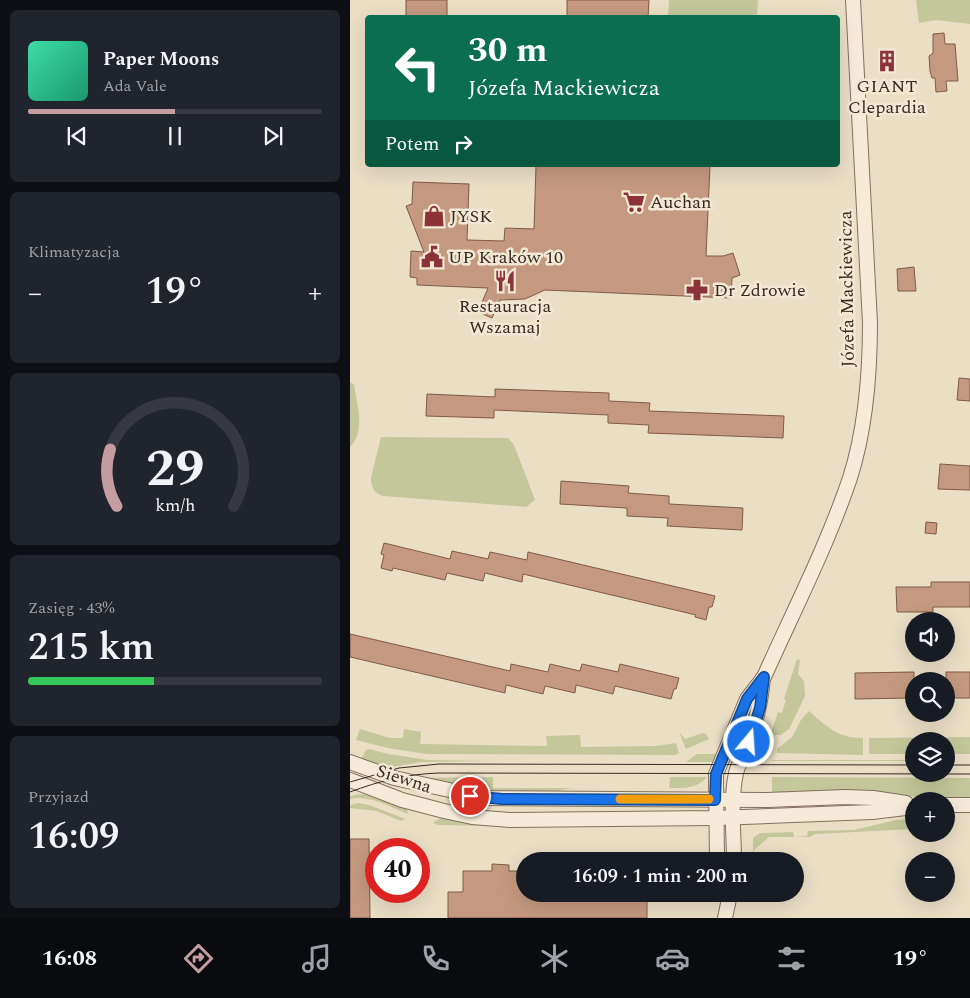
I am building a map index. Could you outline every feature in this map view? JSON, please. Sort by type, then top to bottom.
[{"type":"street","name":"Józefa Mackiewicza","points":[[715,800],[716,774],[747,699],[764,677],[831,528],[844,494],[857,449],[866,407],[870,323],[853,0]]},
{"type":"street","name":"Józefa Mackiewicza","points":[[733,800],[737,770],[749,742],[760,708],[764,677]]},
{"type":"street","name":"Siewna","points":[[350,762],[394,778],[486,798],[733,800],[861,797],[905,804]]},
{"type":"street","name":"Siewna","points":[[350,780],[402,800],[444,811],[483,818],[516,820],[716,818],[872,812],[905,807]]},
{"type":"street","points":[[715,800],[717,852]]},
{"type":"street","points":[[733,800],[734,852]]},
{"type":"street","points":[[955,805],[970,805]]},
{"type":"street","points":[[722,902],[725,918]]},
{"type":"street","points":[[725,918],[728,902]]},
{"type":"green space","points":[[669,0],[758,0],[757,15],[668,15]]},
{"type":"green space","points":[[916,0],[970,0],[970,24],[936,20],[919,23]]},
{"type":"green space","points":[[350,382],[354,385],[359,426],[355,441],[350,447]]},
{"type":"green space","points":[[381,437],[508,438],[514,445],[535,500],[526,507],[380,495],[374,489],[371,478]]},
{"type":"green space","points":[[797,659],[800,660],[798,674],[804,681],[805,696],[789,729],[781,735],[772,735],[778,712],[782,713],[786,700],[784,699]]},
{"type":"green space","points":[[809,711],[827,727],[840,734],[863,738],[863,755],[777,753],[777,749],[792,737],[801,720]]},
{"type":"green space","points":[[360,729],[390,738],[403,738],[404,729],[421,732],[420,744],[547,746],[546,736],[580,735],[581,747],[656,746],[676,743],[679,753],[675,755],[426,754],[388,748],[356,740]]},
{"type":"green space","points":[[679,732],[685,739],[703,733],[709,739],[686,749]]},
{"type":"green space","points":[[955,737],[970,737],[970,754],[955,754]]},
{"type":"green space","points":[[869,738],[905,738],[905,754],[869,754]]},
{"type":"green space","points":[[366,750],[428,760],[493,761],[421,762],[381,769],[360,761]]},
{"type":"green space","points":[[697,754],[716,754],[713,762],[686,762]]},
{"type":"green space","points":[[772,760],[905,760],[905,761]]},
{"type":"green space","points":[[493,777],[493,788],[571,788],[542,794],[485,792],[416,778]]},
{"type":"green space","points":[[670,777],[707,777],[695,786],[669,788]]},
{"type":"green space","points":[[772,777],[905,778],[905,782],[955,782],[955,778],[970,778],[970,798],[955,798],[955,792],[905,792],[905,796],[852,790],[772,793]]},
{"type":"green space","points":[[359,794],[373,795],[403,805],[407,809],[408,814],[365,798],[350,799],[350,796]]},
{"type":"green space","points":[[358,803],[369,805],[405,819],[401,821],[377,811],[350,808],[350,805]]},
{"type":"green space","points":[[442,817],[508,826],[438,825],[433,823]]},
{"type":"green space","points":[[905,820],[905,829],[815,834],[810,837],[794,837],[807,836],[808,831],[854,830]]},
{"type":"green space","points":[[793,832],[794,837],[769,837],[753,852],[753,838],[760,833]]},
{"type":"building","points":[[406,0],[447,0],[447,15],[406,15]]},
{"type":"building","points":[[567,0],[649,0],[648,15],[567,15]]},
{"type":"building","points":[[944,33],[945,44],[955,44],[958,81],[946,81],[947,91],[936,92],[935,78],[932,78],[930,71],[929,56],[933,53],[933,34]]},
{"type":"building","points":[[536,167],[710,167],[706,256],[723,256],[733,253],[740,275],[732,278],[731,298],[545,290],[525,299],[500,300],[492,318],[478,312],[488,288],[417,285],[417,278],[410,277],[411,251],[424,252],[406,206],[412,204],[413,182],[469,184],[467,240],[504,241],[505,228],[534,229]]},
{"type":"building","points":[[914,267],[916,291],[898,291],[897,269]]},
{"type":"building","points":[[959,378],[970,379],[970,401],[957,400]]},
{"type":"building","points":[[495,389],[609,393],[609,401],[650,403],[649,411],[784,416],[783,438],[648,433],[649,425],[608,423],[608,415],[494,410],[494,418],[426,416],[427,394],[495,397]]},
{"type":"building","points":[[940,464],[970,466],[970,490],[938,489]]},
{"type":"building","points":[[561,481],[629,486],[628,493],[669,496],[669,504],[743,508],[742,530],[667,526],[668,518],[627,516],[627,508],[560,504]]},
{"type":"building","points":[[926,522],[937,523],[936,534],[925,533]]},
{"type":"building","points":[[384,543],[450,559],[452,551],[488,559],[490,552],[527,560],[528,552],[715,596],[712,607],[709,607],[706,620],[695,617],[696,615],[523,574],[522,582],[485,573],[483,581],[447,573],[445,580],[393,568],[392,571],[381,568],[384,555],[381,554]]},
{"type":"building","points":[[931,582],[970,582],[970,607],[933,607],[933,612],[897,612],[896,587],[931,587]]},
{"type":"building","points":[[350,634],[510,671],[511,664],[548,672],[550,664],[580,671],[582,664],[618,672],[620,664],[679,678],[671,699],[615,686],[613,694],[576,685],[575,693],[545,686],[543,694],[506,685],[505,693],[350,657]]},
{"type":"building","points":[[905,672],[905,698],[855,699],[855,673]]},
{"type":"building","points":[[955,672],[970,672],[970,698],[955,698]]},
{"type":"building","points":[[350,839],[365,839],[365,903],[370,903],[370,918],[350,918]]},
{"type":"building","points":[[492,864],[509,865],[509,871],[516,871],[516,902],[647,902],[647,918],[448,918],[448,892],[463,892],[463,871],[492,871]]},
{"type":"tram line","points":[[350,782],[399,768],[439,764],[905,765]]},
{"type":"tram line","points":[[955,765],[970,765]]},
{"type":"tram line","points":[[350,792],[393,779],[439,773],[970,774]]},
{"type":"slow traffic","points":[[620,799],[709,799]]},
{"type":"place","name":"GIANT Clepardia","points":[[887,61]]},
{"type":"place","name":"Auchan","points":[[634,202]]},
{"type":"place","name":"JYSK","points":[[434,216]]},
{"type":"place","name":"UP Kraków 10","points":[[432,257]]},
{"type":"place","name":"Restauracja Wszamaj","points":[[505,281]]},
{"type":"place","name":"Dr Zdrowie","points":[[697,290]]},
{"type":"route","points":[[470,796],[502,799],[715,800],[716,774],[747,699],[764,677],[760,708],[749,742]]}]
